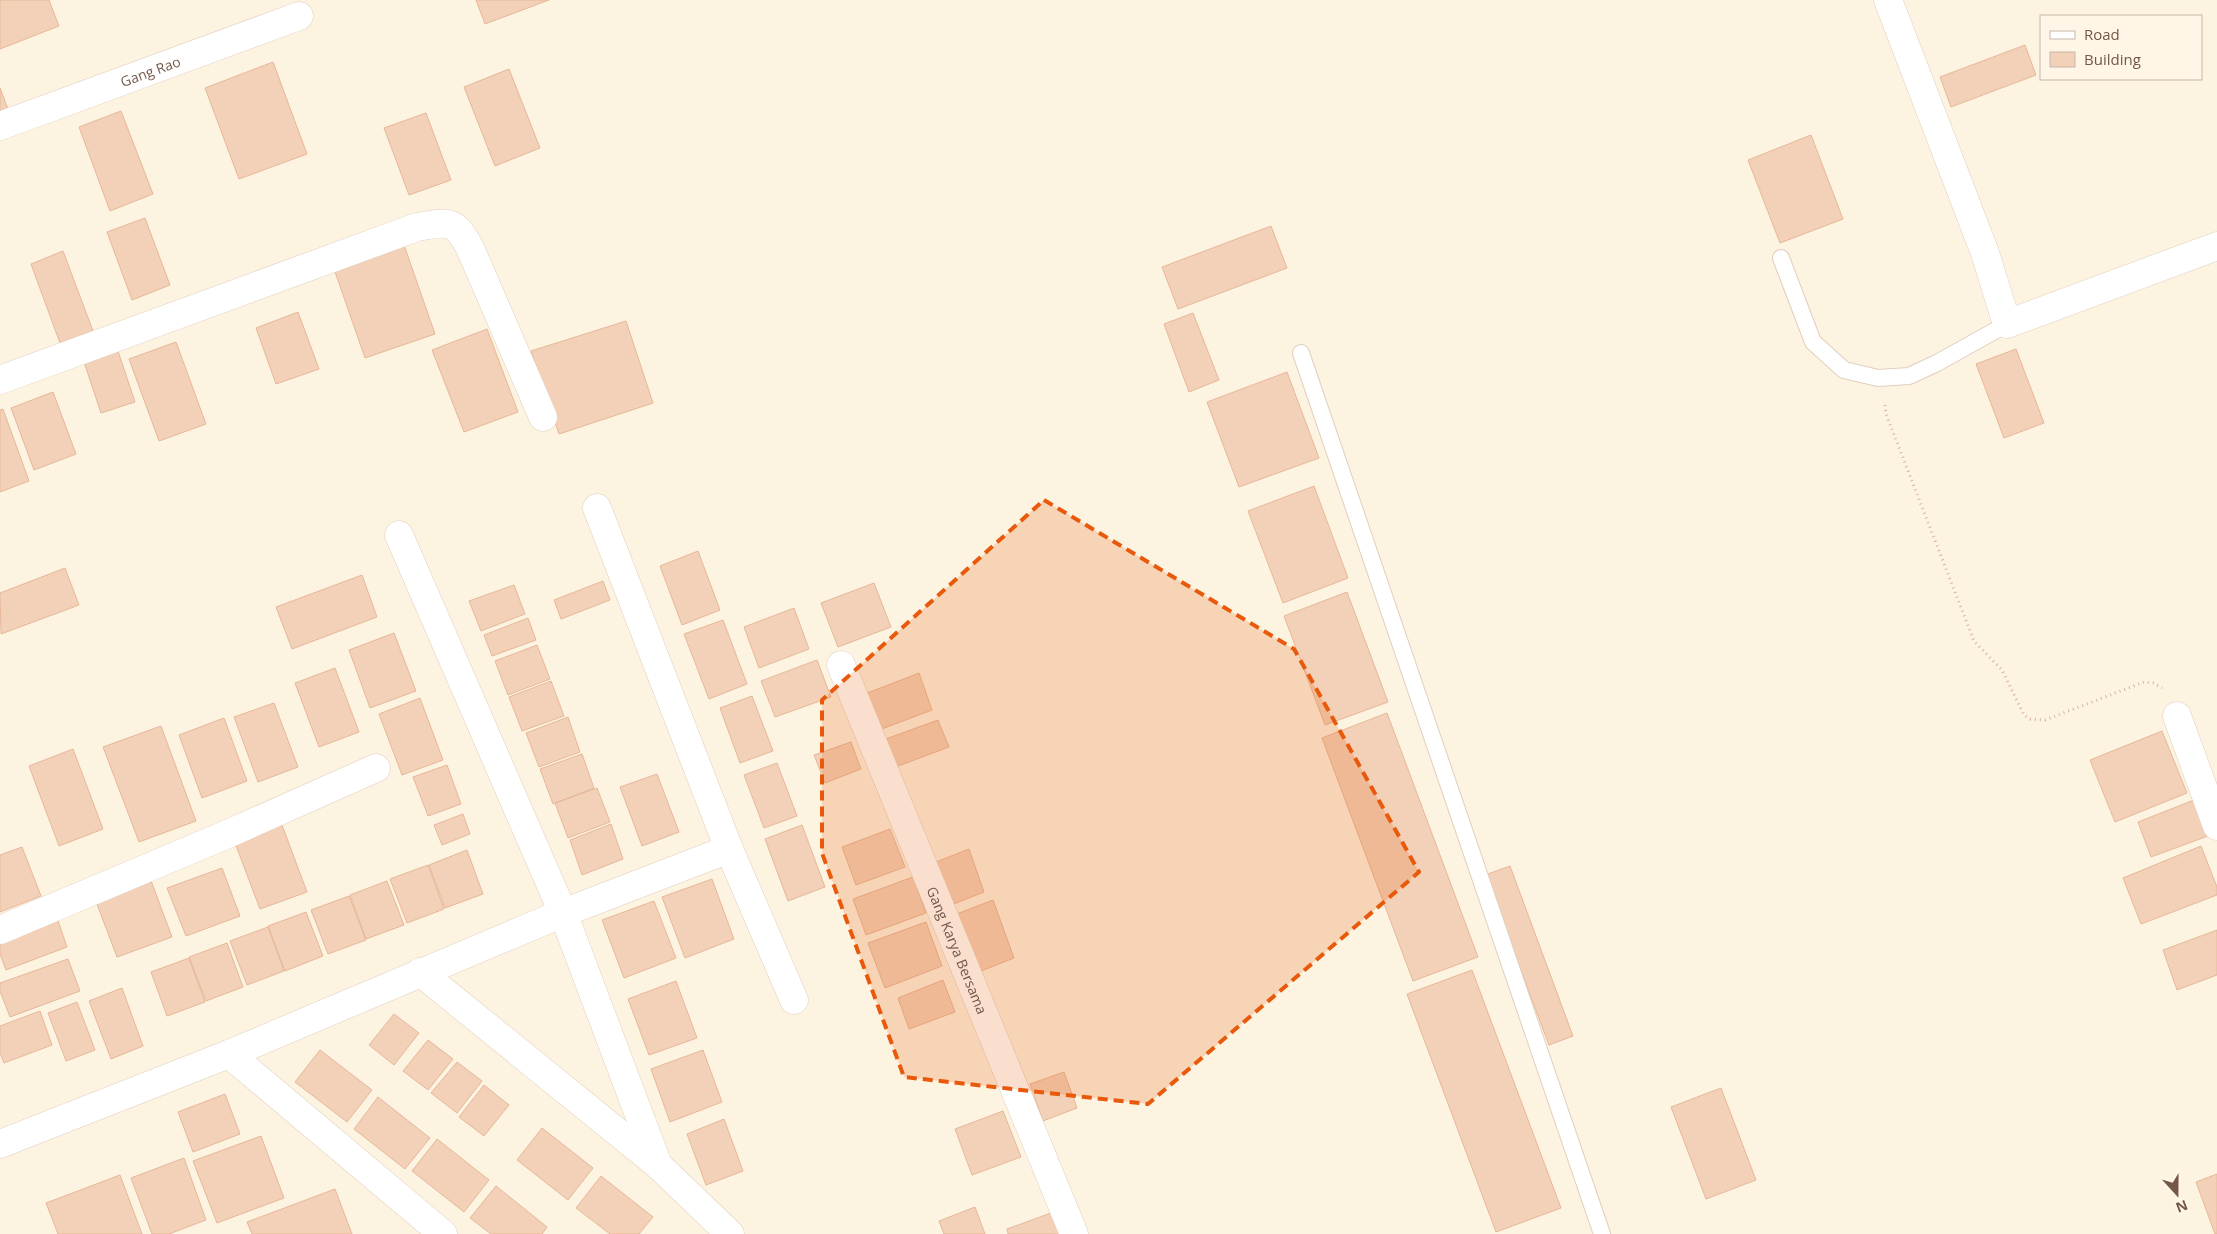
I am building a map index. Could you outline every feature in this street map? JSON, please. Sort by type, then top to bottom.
[{"type":"street","points":[[1888,0],[1985,253],[2007,324],[2217,246]]},
{"type":"street","name":"Gang Rao","points":[[0,126],[299,16]]},
{"type":"street","points":[[0,380],[417,227],[444,223],[454,225],[463,235],[470,248],[544,417]]},
{"type":"street","points":[[597,508],[730,849],[794,1000]]},
{"type":"street","points":[[399,536],[563,913],[658,1165]]},
{"type":"street","name":"Gang Karya Bersama","points":[[841,665],[1074,1234]]},
{"type":"street","points":[[2177,716],[2217,826]]},
{"type":"street","points":[[0,930],[223,836],[376,768]]},
{"type":"street","points":[[0,1144],[229,1054],[563,913],[730,849]]},
{"type":"street","points":[[420,972],[658,1165],[730,1234]]},
{"type":"street","points":[[229,1054],[443,1234]]},
{"type":"lane","points":[[1781,258],[1812,342],[1844,370],[1878,378],[1909,376],[1937,363],[2007,324]]},
{"type":"lane","points":[[1301,353],[1602,1234]]},
{"type":"path","points":[[1909,376],[1885,403],[1886,414],[1974,641],[2002,670],[2024,715],[2030,720],[2045,720],[2144,682],[2159,685],[2162,688],[2177,716]]},
{"type":"highlighted area","points":[[1044,500],[1294,649],[1419,872],[1148,1104],[904,1077],[822,853],[822,700]]},
{"type":"building","points":[[0,0],[49,0],[59,26],[0,49]]},
{"type":"building","points":[[476,0],[549,0],[485,24]]},
{"type":"building","points":[[2025,45],[2036,75],[1951,107],[1940,77]]},
{"type":"building","points":[[273,62],[307,154],[239,179],[205,88]]},
{"type":"building","points":[[509,69],[540,148],[495,166],[464,87]]},
{"type":"building","points":[[0,88],[8,109],[0,112]]},
{"type":"building","points":[[121,111],[153,194],[110,211],[79,127]]},
{"type":"building","points":[[426,113],[451,180],[409,195],[384,128]]},
{"type":"building","points":[[1811,135],[1843,219],[1780,243],[1748,160]]},
{"type":"building","points":[[145,218],[170,285],[132,300],[107,232]]},
{"type":"building","points":[[1271,226],[1287,268],[1178,309],[1162,267]]},
{"type":"building","points":[[403,242],[435,334],[365,358],[333,266]]},
{"type":"building","points":[[63,251],[93,331],[60,343],[31,264]]},
{"type":"building","points":[[298,312],[319,369],[276,384],[256,328]]},
{"type":"building","points":[[1193,313],[1219,380],[1189,392],[1164,324]]},
{"type":"building","points":[[626,321],[653,403],[559,434],[531,351]]},
{"type":"building","points":[[487,329],[518,412],[464,432],[432,350]]},
{"type":"building","points":[[115,342],[135,402],[101,413],[81,353]]},
{"type":"building","points":[[176,342],[206,424],[159,441],[129,359]]},
{"type":"building","points":[[2016,349],[2044,423],[2004,438],[1976,364]]},
{"type":"building","points":[[1287,372],[1319,458],[1239,487],[1207,402]]},
{"type":"building","points":[[53,392],[76,454],[34,470],[11,408]]},
{"type":"building","points":[[3,409],[29,481],[0,492],[0,410]]},
{"type":"building","points":[[1314,486],[1348,578],[1283,603],[1248,511]]},
{"type":"building","points":[[698,551],[720,610],[682,625],[660,566]]},
{"type":"building","points":[[65,568],[79,605],[1,634],[0,593]]},
{"type":"building","points":[[362,575],[377,617],[292,649],[276,607]]},
{"type":"building","points":[[603,581],[610,600],[561,619],[554,600]]},
{"type":"building","points":[[874,583],[891,627],[838,647],[821,603]]},
{"type":"building","points":[[514,585],[525,614],[481,631],[469,601]]},
{"type":"building","points":[[1347,592],[1388,702],[1325,725],[1284,616]]},
{"type":"building","points":[[794,608],[809,649],[759,668],[744,627]]},
{"type":"building","points":[[528,618],[536,640],[492,656],[484,635]]},
{"type":"building","points":[[723,620],[747,684],[709,699],[684,634]]},
{"type":"building","points":[[394,633],[416,691],[370,708],[349,650]]},
{"type":"building","points":[[537,645],[550,679],[508,695],[495,661]]},
{"type":"building","points":[[817,660],[831,697],[775,717],[761,681]]},
{"type":"building","points":[[335,668],[359,732],[319,747],[295,683]]},
{"type":"building","points":[[919,673],[932,710],[879,730],[865,694]]},
{"type":"building","points":[[551,681],[564,716],[522,731],[509,697]]},
{"type":"building","points":[[752,696],[773,751],[740,763],[720,708]]},
{"type":"building","points":[[420,698],[443,760],[402,775],[379,714]]},
{"type":"building","points":[[274,703],[298,767],[258,782],[234,717]]},
{"type":"building","points":[[1387,713],[1478,957],[1413,981],[1322,738]]},
{"type":"building","points":[[568,717],[580,752],[539,767],[526,733]]},
{"type":"building","points":[[224,718],[247,781],[202,798],[179,735]]},
{"type":"building","points":[[938,720],[949,747],[893,768],[883,740]]},
{"type":"building","points":[[161,726],[196,821],[139,842],[103,747]]},
{"type":"building","points":[[2162,731],[2187,793],[2115,822],[2090,760]]},
{"type":"building","points":[[851,742],[861,769],[825,783],[814,755]]},
{"type":"building","points":[[73,749],[103,829],[59,846],[29,766]]},
{"type":"building","points":[[582,754],[594,788],[553,804],[540,769]]},
{"type":"building","points":[[777,763],[797,816],[764,828],[744,775]]},
{"type":"building","points":[[447,765],[461,804],[428,816],[413,777]]},
{"type":"building","points":[[657,774],[679,832],[642,846],[620,787]]},
{"type":"building","points":[[597,788],[610,822],[568,838],[555,803]]},
{"type":"building","points":[[2194,800],[2208,836],[2151,857],[2138,822]]},
{"type":"building","points":[[463,814],[470,834],[442,845],[434,825]]},
{"type":"building","points":[[611,824],[623,859],[582,875],[570,840]]},
{"type":"building","points":[[282,825],[307,892],[260,909],[235,843]]},
{"type":"building","points":[[802,825],[825,887],[788,901],[765,839]]},
{"type":"building","points":[[890,829],[905,867],[856,885],[842,847]]},
{"type":"building","points":[[2201,846],[2217,887],[2217,895],[2141,924],[2123,878]]},
{"type":"building","points":[[22,847],[41,896],[0,912],[0,855]]},
{"type":"building","points":[[969,849],[984,892],[946,907],[931,864]]},
{"type":"building","points":[[467,850],[483,894],[445,908],[429,865]]},
{"type":"building","points":[[428,865],[444,909],[407,923],[390,879]]},
{"type":"building","points":[[1510,866],[1573,1036],[1549,1045],[1485,875]]},
{"type":"building","points":[[222,868],[240,916],[186,936],[167,888]]},
{"type":"building","points":[[913,877],[926,913],[866,935],[853,899]]},
{"type":"building","points":[[150,878],[172,937],[117,957],[95,899]]},
{"type":"building","points":[[712,879],[734,939],[685,958],[662,897]]},
{"type":"building","points":[[387,881],[404,925],[366,939],[350,895]]},
{"type":"building","points":[[349,896],[366,940],[328,954],[311,910]]},
{"type":"building","points":[[993,900],[1014,958],[971,975],[949,917]]},
{"type":"building","points":[[654,901],[676,958],[624,978],[602,920]]},
{"type":"building","points":[[55,912],[67,947],[6,970],[0,954],[0,933]]},
{"type":"building","points":[[306,912],[323,956],[285,971],[268,926]]},
{"type":"building","points":[[926,922],[942,966],[885,988],[868,943]]},
{"type":"building","points":[[268,927],[284,971],[247,985],[230,941]]},
{"type":"building","points":[[2217,930],[2217,975],[2177,990],[2163,950]]},
{"type":"building","points":[[227,943],[243,987],[206,1001],[189,957]]},
{"type":"building","points":[[189,958],[205,1002],[167,1016],[151,972]]},
{"type":"building","points":[[68,959],[80,991],[10,1017],[0,991],[0,983]]},
{"type":"building","points":[[1472,970],[1561,1208],[1496,1232],[1407,994]]},
{"type":"building","points":[[943,980],[955,1012],[909,1029],[898,998]]},
{"type":"building","points":[[676,981],[697,1038],[649,1055],[628,999]]},
{"type":"building","points":[[122,988],[143,1046],[111,1059],[89,1001]]},
{"type":"building","points":[[77,1002],[95,1050],[66,1061],[48,1013]]},
{"type":"building","points":[[40,1011],[52,1045],[4,1063],[0,1053],[0,1026]]},
{"type":"building","points":[[394,1014],[419,1033],[394,1065],[369,1045]]},
{"type":"building","points":[[428,1040],[453,1059],[428,1090],[403,1071]]},
{"type":"building","points":[[320,1050],[372,1090],[347,1122],[295,1082]]},
{"type":"building","points":[[703,1050],[722,1102],[670,1122],[651,1069]]},
{"type":"building","points":[[457,1062],[482,1081],[457,1113],[431,1093]]},
{"type":"building","points":[[1064,1072],[1077,1108],[1043,1121],[1030,1084]]},
{"type":"building","points":[[484,1085],[509,1105],[484,1136],[459,1117]]},
{"type":"building","points":[[1721,1088],[1756,1180],[1706,1199],[1671,1107]]},
{"type":"building","points":[[225,1094],[240,1134],[193,1152],[178,1112]]},
{"type":"building","points":[[378,1097],[430,1138],[405,1169],[354,1129]]},
{"type":"building","points":[[1003,1111],[1021,1157],[972,1175],[955,1129]]},
{"type":"building","points":[[724,1119],[743,1171],[706,1185],[687,1134]]},
{"type":"building","points":[[542,1128],[593,1168],[568,1200],[517,1160]]},
{"type":"building","points":[[261,1136],[284,1198],[217,1223],[193,1161]]},
{"type":"building","points":[[437,1139],[489,1180],[464,1212],[412,1171]]},
{"type":"building","points":[[184,1158],[206,1220],[169,1234],[152,1234],[131,1178]]},
{"type":"building","points":[[2217,1174],[2217,1234],[2215,1234],[2196,1182]]},
{"type":"building","points":[[120,1175],[142,1234],[58,1234],[46,1203]]},
{"type":"building","points":[[601,1176],[653,1217],[639,1234],[610,1234],[576,1208]]},
{"type":"building","points":[[496,1186],[547,1227],[542,1234],[491,1234],[470,1218]]},
{"type":"building","points":[[335,1189],[352,1234],[252,1234],[247,1222]]},
{"type":"building","points":[[975,1207],[985,1234],[944,1234],[939,1221]]},
{"type":"building","points":[[1051,1213],[1059,1234],[1008,1234],[1007,1229]]}]
